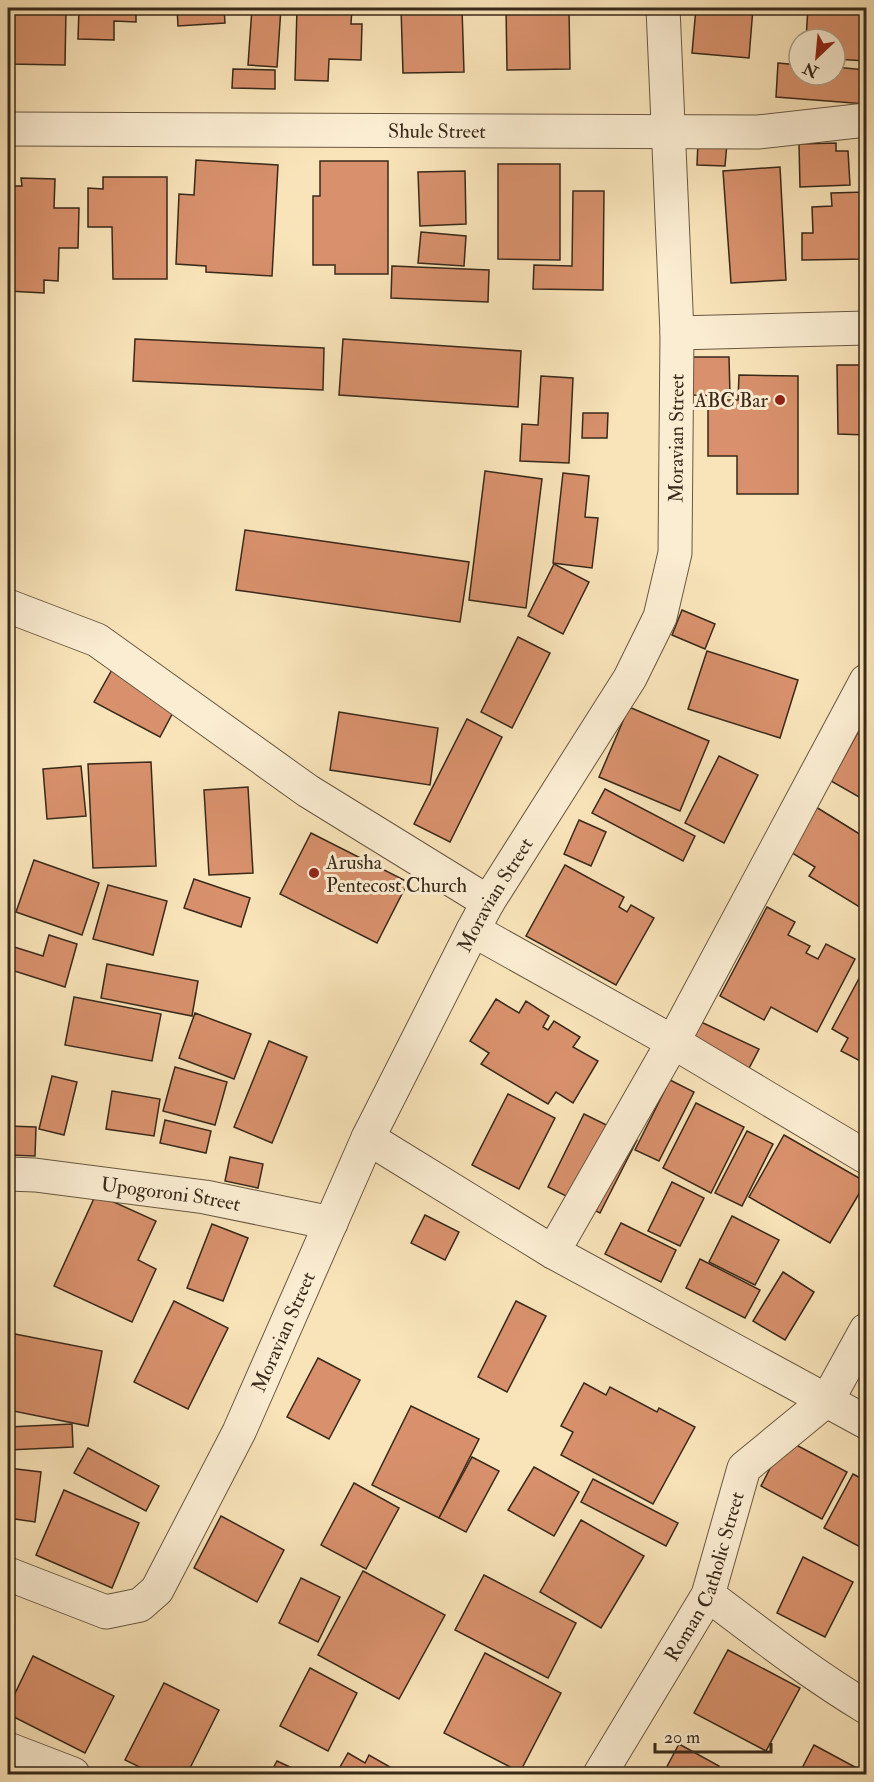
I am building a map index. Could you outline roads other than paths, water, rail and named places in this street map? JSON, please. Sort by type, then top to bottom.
[{"type":"street","name":"Moravian Street","points":[[8,1574],[106,1612],[140,1605],[157,1590],[239,1432],[368,1138],[473,930],[488,902],[630,678],[660,617],[675,553],[677,333],[663,8]]},
{"type":"street","name":"Shule Street","points":[[8,129],[758,132],[867,120]]},
{"type":"street","points":[[677,333],[867,328]]},
{"type":"street","points":[[8,606],[97,640],[308,791],[488,902]]},
{"type":"street","points":[[553,1252],[673,1042],[867,681]]},
{"type":"street","points":[[473,930],[673,1042],[867,1157]]},
{"type":"street","points":[[368,1138],[553,1252],[867,1422]]},
{"type":"street","name":"Upogoroni Street","points":[[8,1174],[34,1175],[205,1197],[331,1223]]},
{"type":"street","points":[[828,1399],[867,1330]]},
{"type":"street","name":"Roman Catholic Street","points":[[600,1774],[708,1595],[744,1468],[828,1399]]},
{"type":"street","points":[[708,1595],[781,1650],[838,1690],[867,1707]]},
{"type":"street","points":[[8,1749],[73,1774]]},
{"type":"place","name":"ABC Bar","points":[[780,400]]},
{"type":"place","name":"Arusha Pentecost Church","points":[[314,873]]}]
